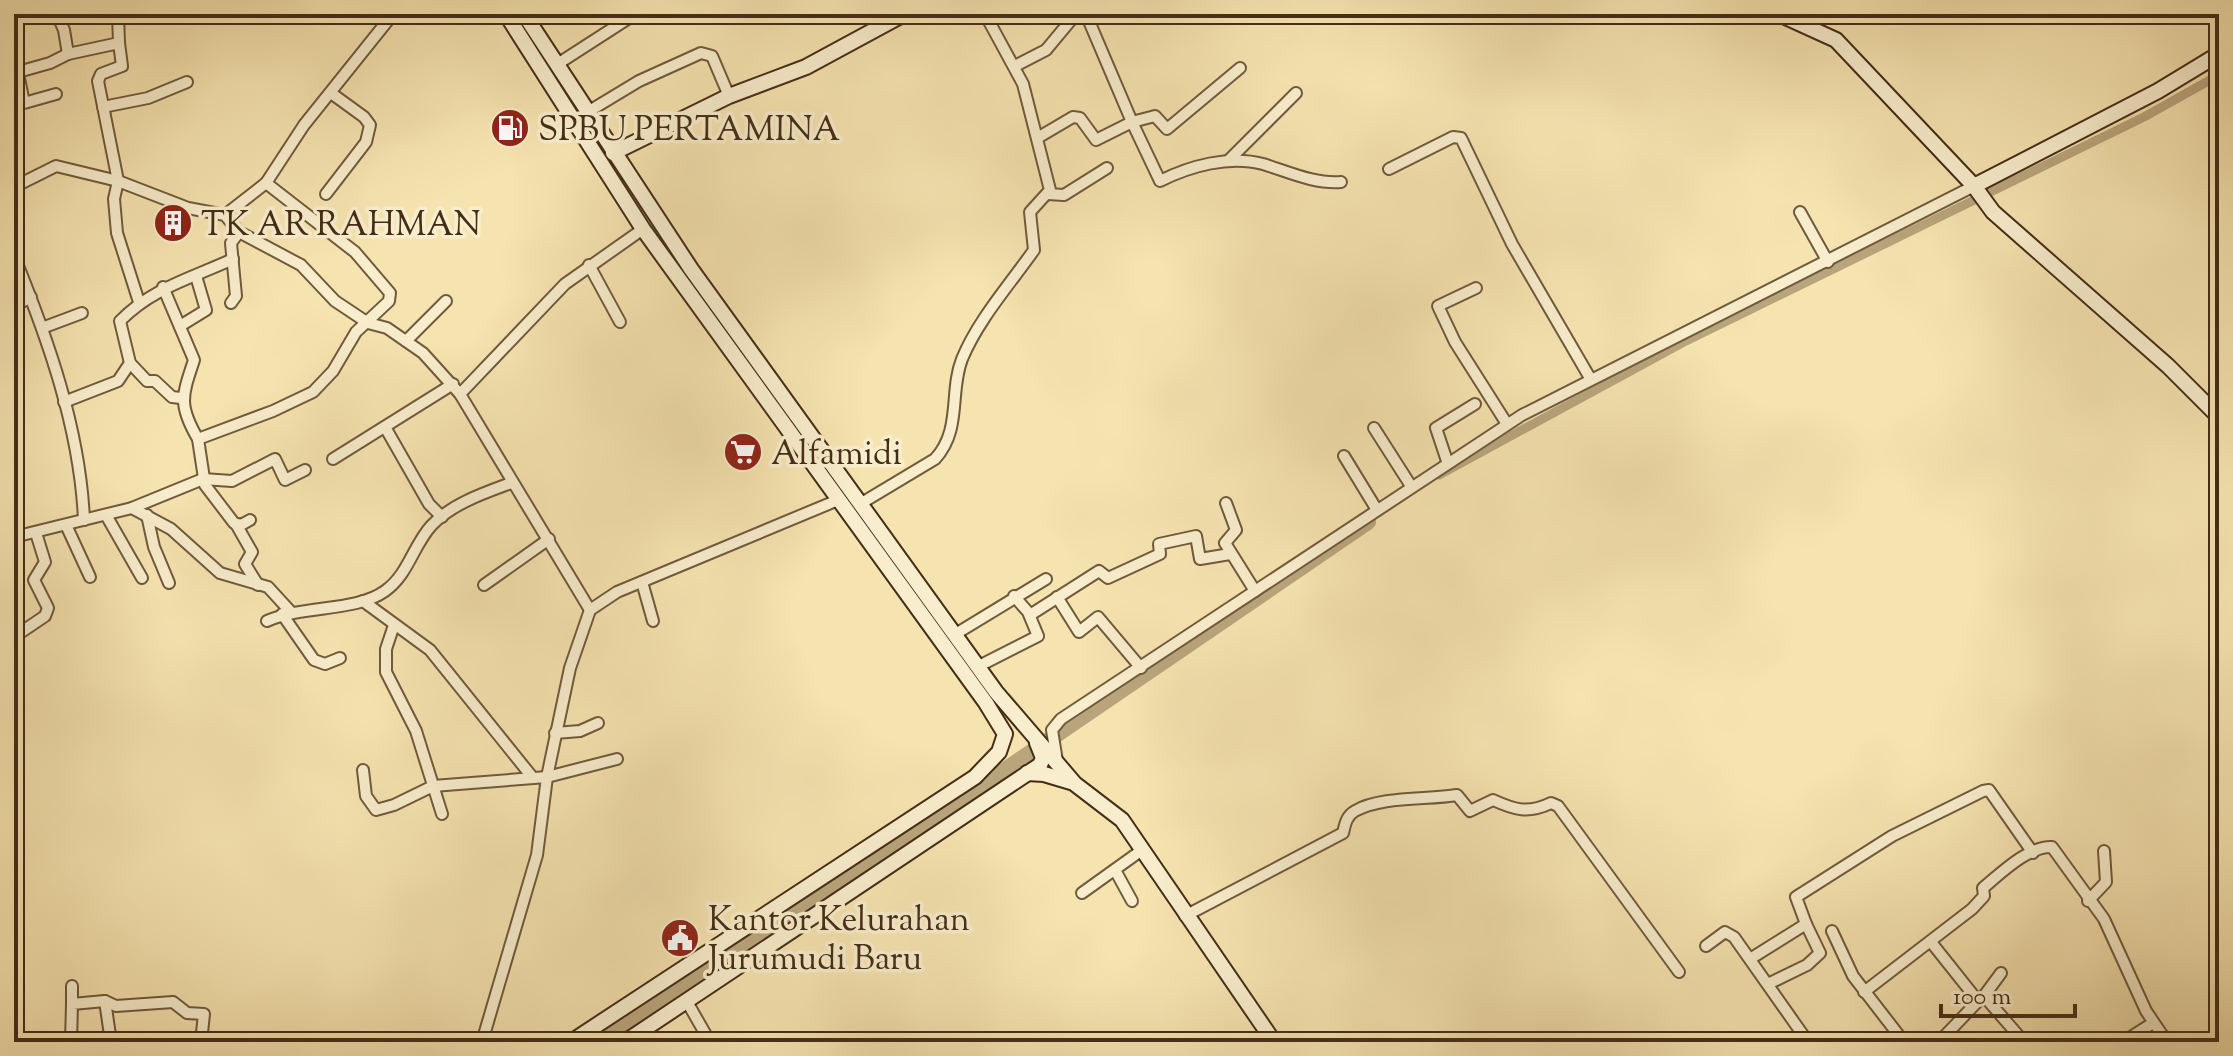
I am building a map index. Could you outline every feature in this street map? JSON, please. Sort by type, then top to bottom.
[{"type":"main road","points":[[506,14],[643,229],[986,703],[1005,734],[999,752],[975,777],[571,1042]]},
{"type":"main road","points":[[524,14],[613,153],[977,667],[1075,784],[1122,820],[1274,1042]]},
{"type":"main road","points":[[613,153],[729,96],[806,67],[904,14]]},
{"type":"main road","points":[[1779,14],[1836,40],[1979,193],[2168,366],[2219,417]]},
{"type":"main road","points":[[1979,193],[2219,54]]},
{"type":"main road","points":[[732,353],[746,343]]},
{"type":"main road","points":[[775,414],[788,403]]},
{"type":"main road","points":[[625,1042],[692,993],[1040,765],[1043,758],[1040,743]]},
{"type":"main road","points":[[1027,773],[1044,774],[1075,784]]},
{"type":"main road","points":[[682,970],[692,993]]},
{"type":"street","points":[[57,14],[64,30],[68,54]]},
{"type":"street","points":[[118,14],[122,66],[99,76],[118,181],[114,199],[117,233],[139,302]]},
{"type":"street","points":[[225,215],[266,183],[304,125],[393,14]]},
{"type":"street","points":[[860,504],[935,459],[944,449],[955,417],[961,361],[981,325],[1034,250],[1030,212],[1050,190],[1039,137],[1015,66],[985,14]]},
{"type":"street","points":[[1015,66],[1046,50],[1076,14]]},
{"type":"street","points":[[1086,14],[1160,181],[1186,168],[1228,161],[1258,163],[1324,183],[1341,182]]},
{"type":"street","points":[[556,65],[632,16]]},
{"type":"street","points":[[18,72],[68,54],[119,43]]},
{"type":"street","points":[[14,53],[24,103],[56,94]]},
{"type":"street","points":[[586,113],[639,81],[701,53],[712,56],[729,96]]},
{"type":"street","points":[[1039,137],[1073,117],[1080,118],[1096,140],[1132,122],[1155,116],[1167,129],[1240,68]]},
{"type":"street","points":[[103,107],[148,98],[187,82]]},
{"type":"street","points":[[326,194],[366,142],[370,125],[331,93]]},
{"type":"street","points":[[1228,161],[1296,93]]},
{"type":"street","points":[[1389,169],[1453,137],[1461,138],[1512,244],[1590,378]]},
{"type":"street","points":[[14,187],[56,166],[118,181],[188,208],[225,215],[239,232],[301,265],[335,301],[368,323],[387,328],[423,353],[460,394],[590,610]]},
{"type":"street","points":[[1048,194],[1064,195],[1107,168]]},
{"type":"street","points":[[198,439],[273,411],[313,392],[333,371],[356,332],[389,301],[387,287],[355,252],[266,183]]},
{"type":"street","points":[[1040,743],[1061,719],[1255,591],[1308,550],[1377,510],[1507,424],[1590,378],[1828,262],[1979,193]]},
{"type":"street","points":[[1800,212],[1828,262]]},
{"type":"street","points":[[460,394],[551,299],[589,265],[643,229]]},
{"type":"street","points":[[231,303],[236,296],[231,243],[239,232]]},
{"type":"street","points":[[14,256],[42,328],[64,402],[81,481],[84,520]]},
{"type":"street","points":[[181,398],[172,397],[155,381],[147,381],[130,363],[120,321],[139,302],[163,287],[233,259]]},
{"type":"street","points":[[589,265],[620,322]]},
{"type":"street","points":[[180,326],[206,310],[196,276]]},
{"type":"street","points":[[163,287],[194,360],[181,398],[186,420],[198,439],[203,479],[252,552],[245,564],[258,585]]},
{"type":"street","points":[[1476,288],[1438,306],[1455,342],[1507,424]]},
{"type":"street","points":[[14,306],[31,297]]},
{"type":"street","points":[[406,341],[446,301]]},
{"type":"street","points":[[42,328],[82,313]]},
{"type":"street","points":[[64,402],[118,381],[130,363]]},
{"type":"street","points":[[333,459],[453,384]]},
{"type":"street","points":[[1447,461],[1436,428],[1475,404]]},
{"type":"street","points":[[385,427],[429,504],[442,517]]},
{"type":"street","points":[[1374,428],[1411,486]]},
{"type":"street","points":[[1344,456],[1377,510]]},
{"type":"street","points":[[14,537],[132,508],[203,479],[232,481],[275,459],[285,480],[305,470]]},
{"type":"street","points":[[267,621],[286,613],[363,601],[383,593],[398,580],[430,526],[455,507],[511,483]]},
{"type":"street","points":[[482,1042],[537,855],[555,733],[570,668],[590,610],[617,592],[838,500]]},
{"type":"street","points":[[1226,503],[1236,530],[1225,543],[1255,591]]},
{"type":"street","points":[[132,508],[171,529],[220,573],[273,591],[314,660],[325,664],[340,658]]},
{"type":"street","points":[[106,515],[142,578]]},
{"type":"street","points":[[147,515],[154,547],[169,583]]},
{"type":"street","points":[[236,524],[250,520]]},
{"type":"street","points":[[66,525],[90,577]]},
{"type":"street","points":[[14,637],[45,616],[48,608],[34,580],[45,562],[36,533]]},
{"type":"street","points":[[1030,615],[1099,571],[1108,578],[1160,554],[1159,544],[1174,539],[1196,536],[1200,559],[1230,554]]},
{"type":"street","points":[[484,585],[549,539]]},
{"type":"street","points":[[954,635],[1046,579]]},
{"type":"street","points":[[642,582],[653,621]]},
{"type":"street","points":[[977,667],[1038,636],[1030,615],[1014,596]]},
{"type":"street","points":[[1057,597],[1079,632],[1098,617],[1141,668]]},
{"type":"street","points":[[363,601],[430,650],[533,778]]},
{"type":"street","points":[[394,625],[386,649],[386,672],[416,731],[442,814]]},
{"type":"street","points":[[555,733],[580,731],[598,723]]},
{"type":"street","points":[[363,770],[366,796],[376,810],[433,786],[547,777],[617,759]]},
{"type":"street","points":[[1768,984],[1807,965],[1820,953],[1796,897],[1892,836],[1983,791],[1989,790],[2033,853]]},
{"type":"street","points":[[1185,916],[1343,833],[1346,820],[1354,811],[1409,798],[1423,801],[1457,795],[1470,811],[1493,800],[1518,811],[1537,810],[1551,803],[1558,806],[1679,972]]},
{"type":"street","points":[[1864,992],[1980,901],[1985,893],[1983,888],[2033,853],[2052,847],[2088,901],[2104,919],[2153,1023],[2167,1042]]},
{"type":"street","points":[[1082,893],[1142,850]]},
{"type":"street","points":[[2088,901],[2106,882],[2104,851]]},
{"type":"street","points":[[1115,870],[1132,901]]},
{"type":"street","points":[[1750,959],[1806,924]]},
{"type":"street","points":[[1832,931],[1864,992],[1904,1042]]},
{"type":"street","points":[[1706,946],[1725,932],[1734,937],[1808,1042]]},
{"type":"street","points":[[1931,942],[2024,1042]]},
{"type":"street","points":[[1939,1042],[2001,973]]},
{"type":"street","points":[[71,1042],[72,986]]},
{"type":"street","points":[[692,993],[710,1042]]},
{"type":"street","points":[[72,1004],[105,1001],[116,1006],[173,1002],[187,1013],[204,1014],[201,1042]]},
{"type":"street","points":[[105,1001],[111,1042]]},
{"type":"street","points":[[2123,1042],[2153,1023]]},
{"type":"waterway","points":[[1439,475],[1682,343],[2144,117],[2219,75]]},
{"type":"waterway","points":[[597,1042],[911,834],[1368,522]]},
{"type":"place","name":"SPBU PERTAMINA","points":[[510,128]]},
{"type":"place","name":"TK AR RAHMAN","points":[[173,223]]},
{"type":"place","name":"Alfamidi","points":[[743,452]]},
{"type":"place","name":"Kantor Kelurahan Jurumudi Baru","points":[[680,938]]}]
